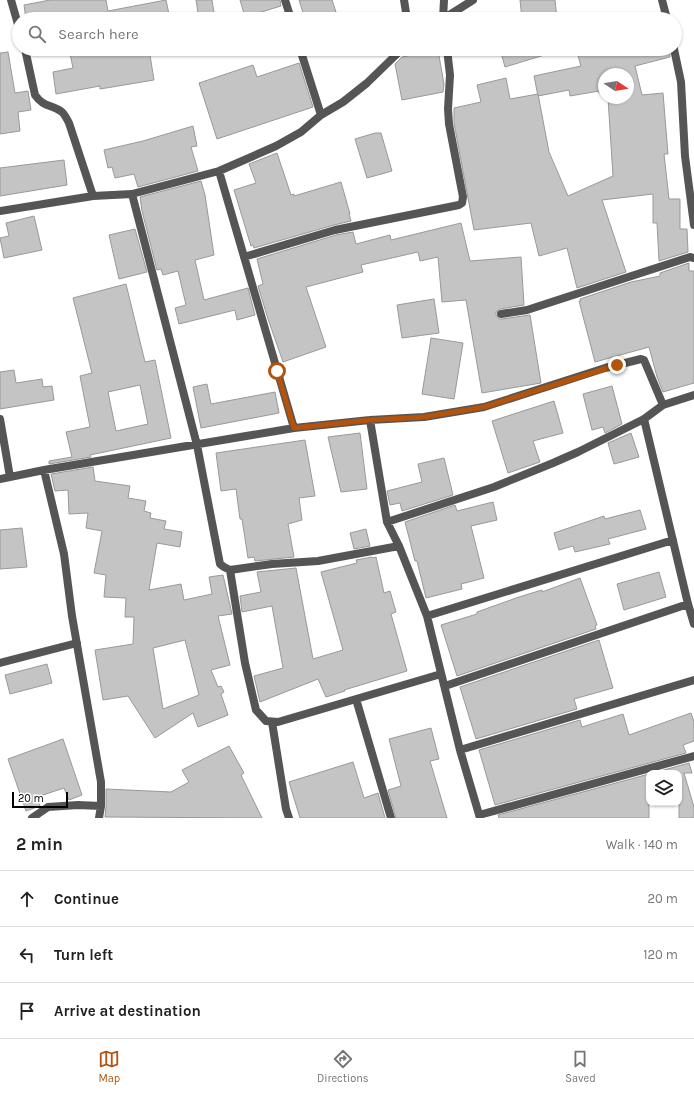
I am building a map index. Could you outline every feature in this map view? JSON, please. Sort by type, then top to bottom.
[{"type":"street","points":[[11,0],[14,12]]},
{"type":"street","points":[[285,0],[289,12]]},
{"type":"street","points":[[404,0],[406,12]]},
{"type":"street","points":[[443,12],[444,0]]},
{"type":"street","points":[[454,12],[473,0]]},
{"type":"street","points":[[662,0],[665,12]]},
{"type":"street","points":[[27,56],[35,95],[39,101],[62,112],[69,123],[93,196]]},
{"type":"street","points":[[302,56],[321,115]]},
{"type":"street","points":[[0,211],[93,196],[132,194],[219,171],[276,146],[301,132],[321,115],[343,102],[367,83],[395,56]]},
{"type":"street","points":[[244,257],[335,230],[459,205],[462,202],[463,197],[449,124],[448,109],[450,75],[449,56]]},
{"type":"street","points":[[675,56],[681,82],[685,156],[694,225]]},
{"type":"street","points":[[219,171],[294,428]]},
{"type":"street","points":[[132,194],[197,445],[220,564],[230,570],[272,564],[318,561],[399,546]]},
{"type":"street","points":[[501,314],[527,310],[652,268],[690,257],[694,258]]},
{"type":"street","points":[[0,479],[44,470],[294,428],[370,420],[424,417],[484,407],[606,368],[641,359],[644,360],[663,405]]},
{"type":"street","points":[[388,522],[494,487],[578,452],[644,419],[663,405],[694,395]]},
{"type":"street","points":[[0,419],[10,477]]},
{"type":"street","points":[[644,419],[694,624]]},
{"type":"street","points":[[370,420],[388,522],[399,546],[426,616],[460,750],[480,817],[694,756]]},
{"type":"street","points":[[44,470],[64,554],[72,616],[101,782],[101,806],[99,818]]},
{"type":"street","points":[[426,616],[673,540]]},
{"type":"street","points":[[230,570],[245,663],[256,710],[266,721],[278,722],[291,719],[441,674]]},
{"type":"street","points":[[444,686],[688,604]]},
{"type":"street","points":[[0,663],[77,643]]},
{"type":"street","points":[[460,750],[694,680]]},
{"type":"street","points":[[356,699],[391,818]]},
{"type":"street","points":[[272,722],[286,808],[289,818]]},
{"type":"street","points":[[32,818],[48,807],[78,805],[101,806]]},
{"type":"building","points":[[50,0],[106,0],[108,11],[166,0],[169,12],[25,12],[24,5]]},
{"type":"building","points":[[196,0],[212,0],[214,12],[198,12]]},
{"type":"building","points":[[240,0],[280,0],[281,6],[261,12],[244,12]]},
{"type":"building","points":[[299,0],[332,0],[336,12],[303,12]]},
{"type":"building","points":[[520,0],[555,0],[556,12],[521,12]]},
{"type":"building","points":[[8,52],[15,93],[28,91],[31,110],[18,112],[20,131],[0,134],[0,53]]},
{"type":"building","points":[[70,56],[150,56],[154,80],[100,89],[100,86],[56,94],[53,72],[73,68]]},
{"type":"building","points":[[439,56],[444,84],[443,92],[402,100],[395,64],[402,57]]},
{"type":"building","points":[[502,56],[541,56],[505,67]]},
{"type":"building","points":[[578,56],[670,56],[635,66],[642,95],[663,93],[668,154],[664,154],[669,199],[680,199],[680,229],[687,229],[688,252],[659,261],[657,223],[653,223],[653,194],[602,200],[626,272],[577,288],[567,248],[539,256],[531,223],[474,230],[454,123],[454,108],[481,102],[477,85],[506,78],[510,99],[538,94],[534,76],[581,66]],"holes":[[[598,68],[634,68],[634,104],[608,104],[613,176],[568,196],[549,152],[538,96],[569,90],[570,96],[598,91]]]},
{"type":"building","points":[[299,63],[313,107],[217,139],[199,83],[253,65],[257,77]]},
{"type":"building","points":[[193,126],[197,146],[191,147],[198,171],[138,187],[134,174],[115,178],[112,167],[108,168],[104,150],[143,141]]},
{"type":"building","points":[[375,133],[381,133],[392,171],[367,178],[355,139]]},
{"type":"building","points":[[277,153],[291,195],[294,194],[294,196],[341,182],[351,221],[254,248],[253,245],[251,246],[234,190],[256,183],[249,164]]},
{"type":"building","points":[[64,160],[67,185],[0,196],[0,168]]},
{"type":"building","points":[[201,181],[205,195],[214,255],[195,260],[204,300],[248,288],[255,315],[237,320],[235,310],[179,324],[175,308],[186,305],[178,271],[163,275],[161,269],[157,270],[142,211],[140,197]]},
{"type":"building","points":[[34,216],[42,250],[4,258],[0,238],[9,236],[6,223]]},
{"type":"building","points":[[461,223],[470,261],[521,257],[524,305],[500,309],[496,312],[496,315],[499,319],[502,319],[530,315],[541,383],[482,393],[466,300],[442,302],[438,257],[420,261],[418,252],[361,265],[363,272],[306,287],[326,347],[283,362],[258,286],[263,284],[257,259],[336,235],[353,232],[356,244],[390,235],[391,240]]},
{"type":"building","points":[[135,229],[147,272],[119,279],[109,235]]},
{"type":"building","points":[[689,263],[689,271],[694,271],[694,383],[663,392],[657,377],[649,347],[595,362],[579,301],[581,301],[580,299],[631,282],[660,276],[660,273]]},
{"type":"building","points":[[126,284],[145,362],[155,360],[171,438],[90,455],[91,457],[49,464],[49,461],[72,457],[66,432],[90,427],[80,376],[92,373],[73,298]],"holes":[[[140,385],[148,424],[116,431],[108,392]]]},
{"type":"building","points":[[434,299],[439,333],[402,338],[397,305]]},
{"type":"building","points":[[431,338],[463,343],[454,399],[422,394]]},
{"type":"building","points":[[14,370],[16,383],[42,379],[43,387],[52,386],[54,400],[0,409],[0,372]]},
{"type":"building","points":[[207,384],[211,404],[275,392],[279,413],[201,428],[193,387]]},
{"type":"building","points":[[612,386],[622,424],[605,433],[603,427],[592,430],[583,394]]},
{"type":"building","points":[[554,401],[563,433],[533,441],[540,462],[508,473],[492,421]]},
{"type":"building","points":[[360,433],[367,489],[341,492],[328,437]]},
{"type":"building","points":[[631,433],[639,457],[614,464],[608,443]]},
{"type":"building","points":[[305,440],[315,496],[299,498],[302,520],[288,524],[294,557],[255,561],[254,557],[248,558],[236,489],[221,491],[216,453]]},
{"type":"building","points":[[444,458],[453,495],[402,511],[400,503],[390,505],[387,491],[422,482],[418,464]]},
{"type":"building","points":[[93,467],[95,481],[130,486],[128,498],[146,501],[144,511],[151,513],[150,518],[166,521],[164,529],[182,532],[180,547],[157,543],[149,590],[181,584],[184,600],[212,594],[209,577],[223,575],[232,614],[218,616],[230,665],[211,670],[218,687],[221,686],[224,692],[221,694],[228,715],[198,727],[193,713],[155,738],[128,696],[103,700],[95,650],[133,644],[134,617],[125,617],[126,598],[104,597],[106,575],[94,573],[102,531],[86,528],[88,513],[69,514],[68,490],[55,491],[51,474]],"holes":[[[185,640],[199,695],[163,709],[153,648]]]},
{"type":"building","points":[[493,502],[497,520],[471,526],[484,578],[461,584],[462,589],[426,598],[405,522],[455,505],[457,511]]},
{"type":"building","points":[[640,510],[646,529],[608,539],[610,544],[575,552],[573,546],[559,550],[554,533],[604,516],[605,519]]},
{"type":"building","points":[[22,528],[27,567],[0,569],[0,530]]},
{"type":"building","points":[[366,529],[370,546],[354,549],[350,533]]},
{"type":"building","points":[[376,557],[384,593],[390,591],[396,612],[391,614],[407,671],[326,697],[318,679],[260,702],[254,676],[283,668],[272,606],[242,612],[240,596],[261,592],[257,572],[296,568],[313,659],[343,650],[321,572],[357,563],[356,560]]},
{"type":"building","points":[[659,572],[666,597],[624,610],[617,584]]},
{"type":"building","points":[[580,578],[597,625],[595,626],[596,629],[457,676],[441,625],[477,614],[477,612],[519,597],[542,590],[542,592]]},
{"type":"building","points":[[599,640],[613,688],[574,699],[577,709],[476,739],[460,687]]},
{"type":"building","points":[[47,664],[52,683],[10,694],[5,675]]},
{"type":"building","points":[[691,713],[694,722],[694,741],[683,745],[686,753],[495,805],[479,750],[580,720],[582,727],[623,714],[629,735]]},
{"type":"building","points":[[431,728],[439,759],[430,761],[447,818],[396,818],[388,790],[401,786],[389,739]]},
{"type":"building","points":[[63,739],[82,795],[69,800],[64,788],[37,797],[40,806],[26,811],[8,759]]},
{"type":"building","points":[[229,746],[244,773],[241,775],[262,818],[105,817],[106,789],[171,792],[189,782],[182,770]]},
{"type":"building","points":[[353,762],[364,798],[378,793],[385,818],[300,818],[289,782]]},
{"type":"building","points":[[689,763],[692,773],[684,773],[694,807],[694,818],[679,818],[679,806],[682,806],[682,770],[664,770]]},
{"type":"building","points":[[646,775],[646,806],[649,806],[649,818],[499,818],[498,815]]},
{"type":"route","points":[[277,371],[294,428],[370,420],[424,417],[484,407],[617,365]]}]
